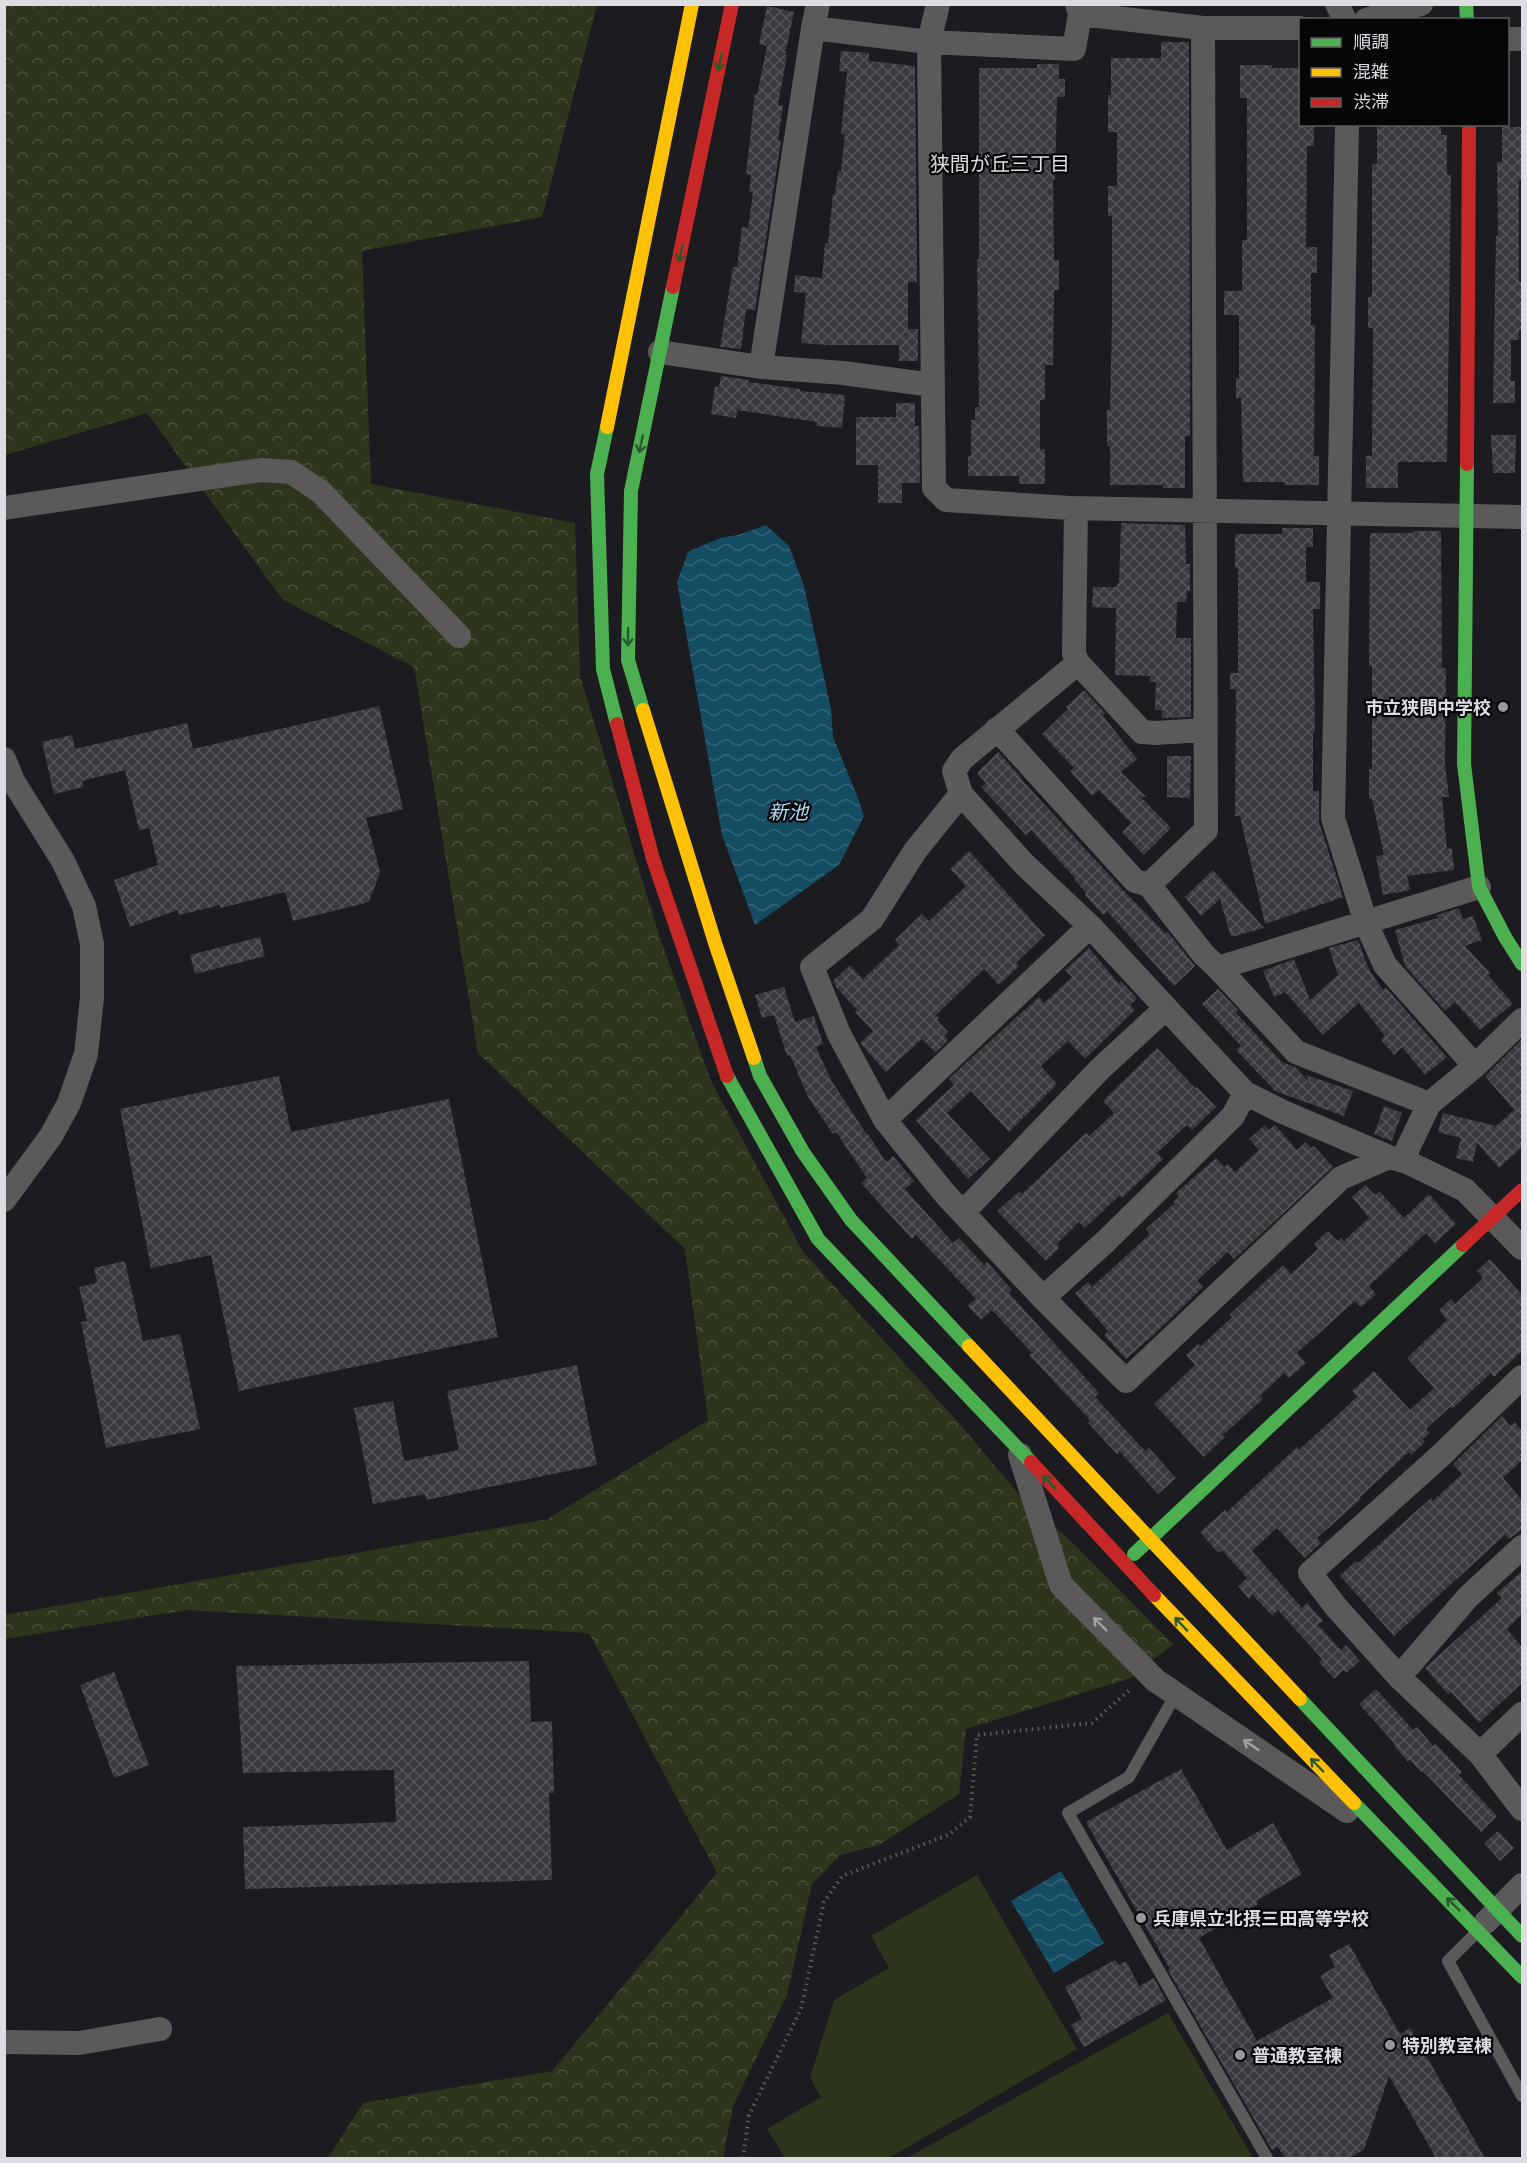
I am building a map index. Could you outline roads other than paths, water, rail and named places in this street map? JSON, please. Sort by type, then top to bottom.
[{"type":"street","points":[[692,4],[597,474],[603,669],[653,859],[728,1078],[818,1239],[1019,1449],[1125,1564],[1522,1977]]},
{"type":"street","points":[[732,4],[631,491],[628,660],[716,946],[760,1076],[803,1152],[851,1220],[1522,1936]]},
{"type":"street","points":[[761,367],[818,4]]},
{"type":"street","points":[[938,4],[929,42],[934,488],[946,500],[1076,508],[1522,517]]},
{"type":"street","points":[[1337,4],[1344,18]]},
{"type":"street","points":[[1373,18],[1422,4]]},
{"type":"street","points":[[813,28],[929,42],[1074,49],[1079,9],[1203,28],[1299,28]]},
{"type":"street","points":[[1149,885],[1206,830],[1203,28]]},
{"type":"street","points":[[1347,126],[1333,818],[1366,921],[1385,965],[1475,1066]]},
{"type":"street","points":[[1469,126],[1464,764],[1479,887],[1522,964]]},
{"type":"street","points":[[660,351],[761,367],[843,373],[933,385]]},
{"type":"street","points":[[4,508],[261,470],[291,472],[321,492],[459,636]]},
{"type":"street","points":[[1076,508],[1074,654],[1078,663],[1142,732],[1205,730]]},
{"type":"street","points":[[1078,663],[962,759],[954,771],[961,794],[1024,864],[1090,926],[1245,1093],[1283,1112],[1465,1190],[1522,1248]]},
{"type":"street","points":[[997,729],[1135,881],[1149,885],[1204,955],[1296,1052],[1429,1104]]},
{"type":"street","points":[[4,759],[14,781],[63,861],[84,906],[92,944],[92,998],[86,1054],[69,1103],[51,1136],[4,1200]]},
{"type":"street","points":[[961,794],[915,851],[872,919],[812,967],[839,1034],[885,1120],[946,1195],[1043,1298],[1126,1381],[1341,1178],[1398,1160],[1407,1150],[1429,1104],[1475,1066],[1522,1020]]},
{"type":"street","points":[[1218,968],[1479,887]]},
{"type":"street","points":[[885,1120],[1090,926]]},
{"type":"street","points":[[962,1210],[972,1203],[1100,1069],[1166,1008]]},
{"type":"street","points":[[1043,1298],[1105,1242],[1233,1116],[1245,1093]]},
{"type":"street","points":[[1125,1564],[1522,1190]]},
{"type":"street","points":[[1522,1377],[1438,1458],[1310,1573],[1336,1607],[1399,1677],[1480,1754],[1522,1809]]},
{"type":"street","points":[[1019,1449],[1061,1585],[1155,1680],[1386,1837]]},
{"type":"street","points":[[1399,1677],[1468,1597],[1522,1547]]},
{"type":"street","points":[[1480,1754],[1522,1714]]},
{"type":"street","points":[[1478,1930],[1522,1885]]},
{"type":"street","points":[[4,2042],[79,2043],[160,2029]]},
{"type":"lane","points":[[1176,1694],[1129,1777],[1068,1813],[1267,2158]]},
{"type":"lane","points":[[1478,1930],[1448,1961],[1522,2096]]},
{"type":"water","name":"新池","points":[[766,525],[789,546],[804,586],[831,709],[833,737],[864,816],[839,865],[755,925],[722,835],[677,582],[688,552],[720,538],[738,535]]},
{"type":"water","points":[[1061,1871],[1104,1943],[1054,1973],[1011,1901]]},
{"type":"place","name":"市立狭間中学校","points":[[1503,707]]},
{"type":"place","name":"兵庫県立北摂三田高等学校","points":[[1141,1918]]},
{"type":"place","name":"特別教室棟","points":[[1390,2045]]},
{"type":"place","name":"普通教室棟","points":[[1240,2055]]},
{"type":"district","name":"狭間が丘三丁目","points":[[1000,163]]}]
